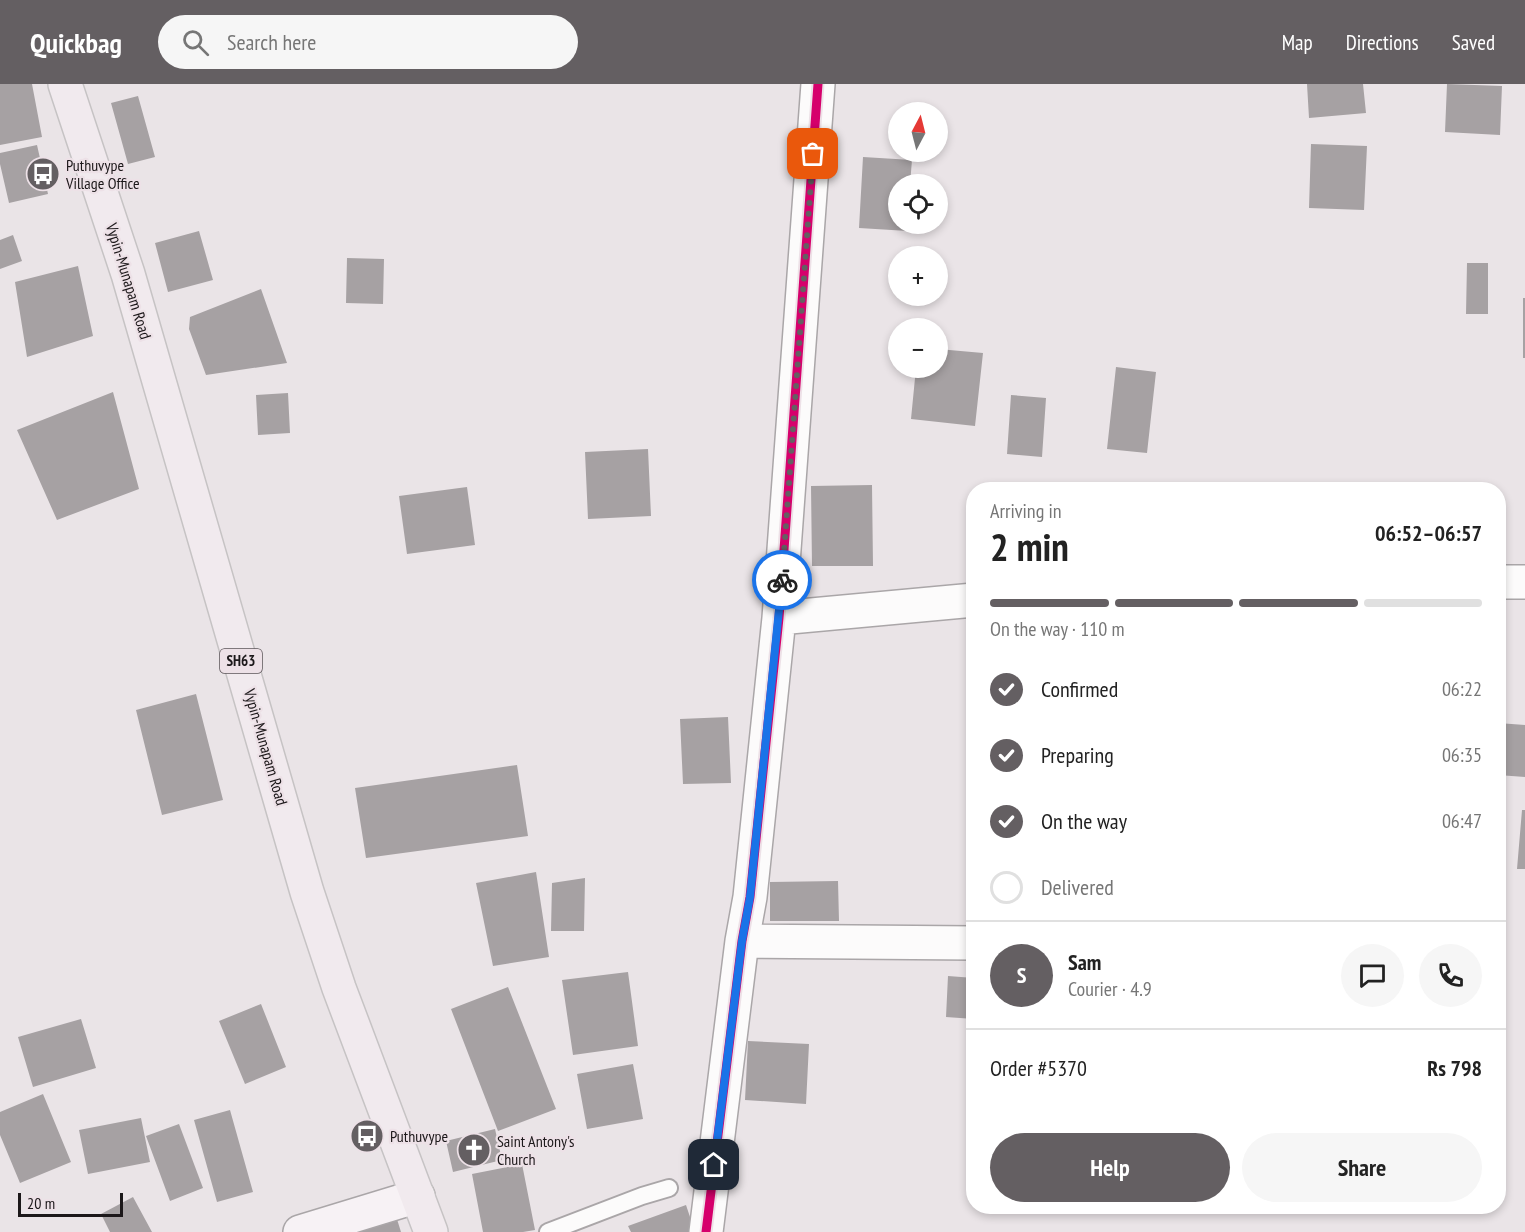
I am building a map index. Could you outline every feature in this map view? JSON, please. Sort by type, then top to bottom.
[{"type":"main road","name":"Vypin-Munapam Road","points":[[65,84],[128,273],[307,892],[339,988],[431,1232]]},
{"type":"main road","points":[[300,1232],[418,1196]]},
{"type":"street","points":[[706,1232],[742,941],[750,897],[779,618],[818,84]]},
{"type":"street","points":[[1506,582],[1525,582]]},
{"type":"street","points":[[779,618],[966,601]]},
{"type":"street","points":[[742,941],[966,943]]},
{"type":"lane","points":[[548,1232],[669,1188]]},
{"type":"building","points":[[0,84],[32,84],[42,137],[0,145]]},
{"type":"building","points":[[1307,84],[1363,84],[1366,113],[1309,118]]},
{"type":"building","points":[[1447,84],[1502,86],[1500,135],[1445,132]]},
{"type":"building","points":[[138,96],[155,157],[128,164],[111,103]]},
{"type":"building","points":[[1311,144],[1367,146],[1364,210],[1309,208]]},
{"type":"building","points":[[37,145],[48,194],[9,203],[0,164],[0,153]]},
{"type":"building","points":[[863,157],[888,159],[888,162],[912,162],[911,174],[888,174],[888,230],[859,228]]},
{"type":"building","points":[[199,231],[213,280],[168,292],[155,243]]},
{"type":"building","points":[[13,235],[22,261],[0,269],[0,240]]},
{"type":"building","points":[[347,258],[384,259],[383,304],[346,303]]},
{"type":"building","points":[[1467,263],[1488,263],[1488,314],[1466,314]]},
{"type":"building","points":[[78,266],[93,336],[27,357],[15,282]]},
{"type":"building","points":[[261,289],[287,363],[206,375],[189,329],[190,317]]},
{"type":"building","points":[[1523,298],[1525,298],[1525,358],[1523,358]]},
{"type":"building","points":[[948,350],[983,353],[975,426],[911,419],[915,378],[948,378]]},
{"type":"building","points":[[1116,367],[1156,372],[1147,453],[1107,449]]},
{"type":"building","points":[[113,392],[139,489],[57,520],[17,430]]},
{"type":"building","points":[[288,393],[290,433],[258,435],[256,395]]},
{"type":"building","points":[[1011,395],[1046,398],[1042,457],[1007,454]]},
{"type":"building","points":[[648,449],[651,516],[588,519],[585,452]]},
{"type":"building","points":[[872,485],[873,566],[812,566],[811,486]]},
{"type":"building","points":[[467,487],[475,545],[407,554],[399,496]]},
{"type":"building","points":[[196,694],[223,800],[162,815],[136,710]]},
{"type":"building","points":[[728,717],[731,783],[683,784],[680,719]]},
{"type":"building","points":[[1506,724],[1525,725],[1525,777],[1506,776]]},
{"type":"building","points":[[517,765],[528,836],[366,858],[355,788]]},
{"type":"building","points":[[1522,810],[1525,810],[1525,869],[1517,869]]},
{"type":"building","points":[[536,872],[549,957],[493,966],[476,883]]},
{"type":"building","points":[[585,878],[584,931],[551,931],[552,883]]},
{"type":"building","points":[[838,881],[839,921],[770,921],[770,882]]},
{"type":"building","points":[[628,972],[638,1046],[573,1055],[562,980]]},
{"type":"building","points":[[948,976],[966,977],[966,1018],[946,1017]]},
{"type":"building","points":[[508,987],[556,1109],[498,1131],[451,1009]]},
{"type":"building","points":[[261,1004],[286,1067],[245,1084],[219,1021]]},
{"type":"building","points":[[81,1019],[96,1068],[33,1087],[18,1037]]},
{"type":"building","points":[[748,1041],[809,1044],[806,1104],[745,1100]]},
{"type":"building","points":[[633,1064],[643,1119],[587,1129],[577,1074]]},
{"type":"building","points":[[43,1094],[71,1162],[20,1183],[0,1135],[0,1112]]},
{"type":"building","points":[[230,1110],[253,1192],[217,1202],[194,1120]]},
{"type":"building","points":[[141,1118],[150,1162],[88,1174],[79,1130]]},
{"type":"building","points":[[179,1124],[203,1188],[170,1201],[146,1136]]},
{"type":"building","name":"Saint Antony's Church","points":[[495,1129],[502,1160],[453,1172],[446,1141]]},
{"type":"building","points":[[522,1164],[535,1230],[483,1232],[472,1174]]},
{"type":"building","points":[[133,1197],[152,1232],[110,1232],[101,1214]]},
{"type":"building","points":[[686,1205],[695,1232],[631,1232],[628,1226]]},
{"type":"building","points":[[396,1216],[401,1232],[346,1232]]},
{"type":"cycle path","points":[[706,1232],[742,941],[750,897],[779,618],[818,84]]},
{"type":"way so far","points":[[782,580],[813,154]]},
{"type":"place","name":"Puthuvype Village Office","points":[[43,174]]},
{"type":"place","name":"Puthuvype","points":[[367,1136]]},
{"type":"place","name":"Saint Antony's Church","points":[[474,1150]]},
{"type":"route","points":[[714,1165],[742,941],[750,897],[782,580]]}]
